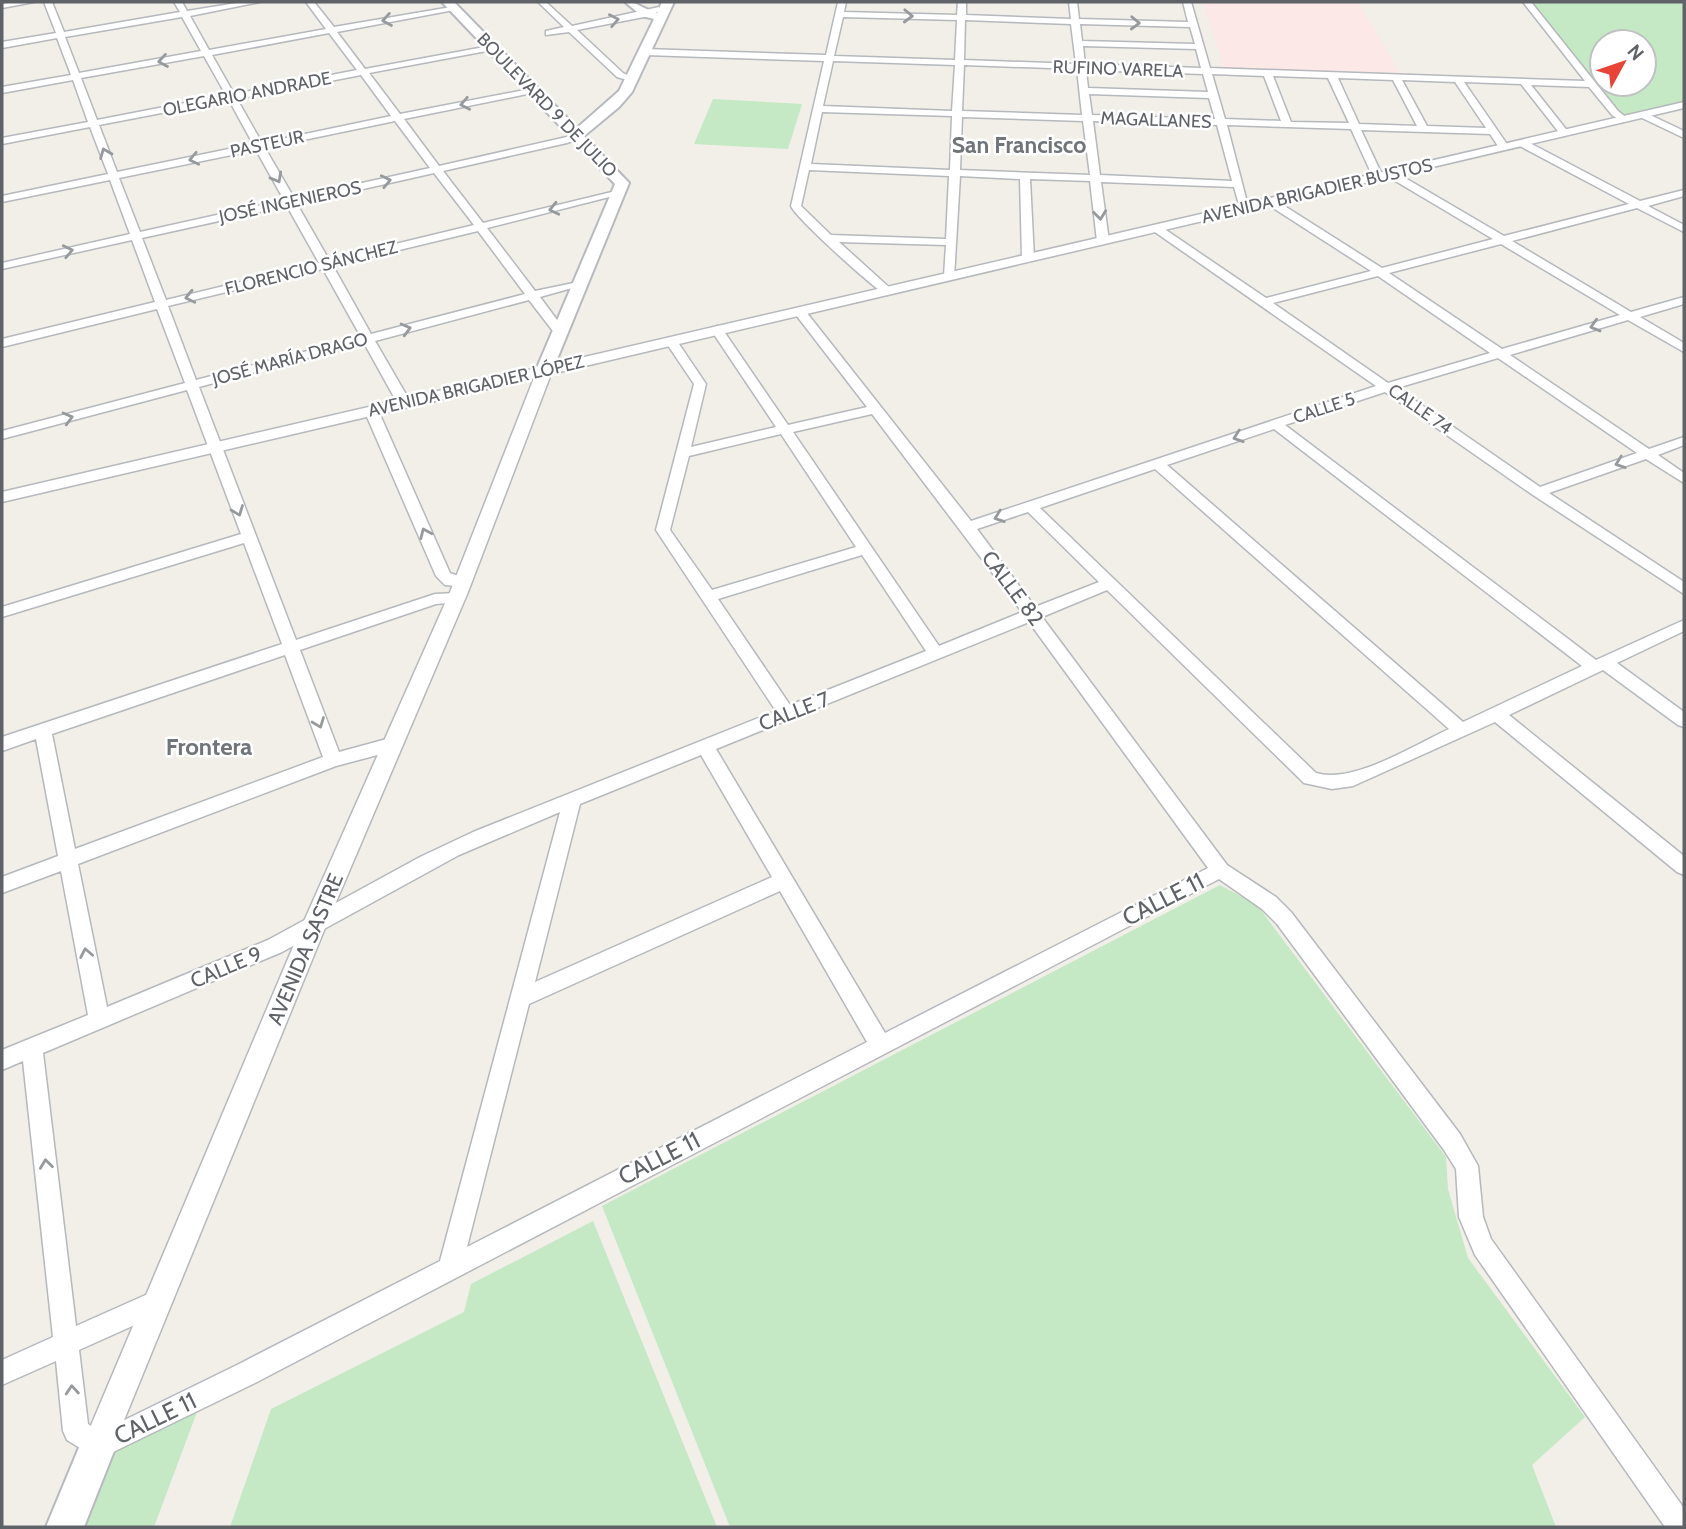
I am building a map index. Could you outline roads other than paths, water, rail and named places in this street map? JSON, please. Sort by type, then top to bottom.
[{"type":"main road","points":[[577,136],[584,127],[621,98],[645,52],[656,9],[631,2]]},
{"type":"main road","name":"BOULEVARD 9 DE JULIO","points":[[451,5],[622,183],[621,193],[579,283],[545,370]]},
{"type":"main road","name":"AVENIDA SASTRE","points":[[65,1527],[98,1446]]},
{"type":"street","points":[[2,6],[30,2]]},
{"type":"street","points":[[48,2],[138,236],[213,447],[333,760]]},
{"type":"street","points":[[178,2],[404,403]]},
{"type":"street","points":[[2,46],[256,2]]},
{"type":"street","points":[[310,2],[559,332]]},
{"type":"street","points":[[542,2],[620,75],[631,80]]},
{"type":"street","points":[[842,2],[796,206],[797,211],[887,291]]},
{"type":"street","points":[[950,276],[962,2]]},
{"type":"street","points":[[1073,2],[1103,241]]},
{"type":"street","points":[[1187,2],[1245,208]]},
{"type":"street","points":[[1527,2],[1588,79]]},
{"type":"street","points":[[2,90],[331,30],[451,5]]},
{"type":"street","points":[[549,33],[656,9]]},
{"type":"street","points":[[839,14],[961,18],[1017,15],[1075,22],[1193,25]]},
{"type":"street","points":[[1078,43],[1199,47]]},
{"type":"street","name":"OLEGARIO ANDRADE","points":[[2,141],[492,47]]},
{"type":"street","name":"RUFINO VARELA","points":[[645,52],[829,61],[1588,84]]},
{"type":"street","points":[[1268,74],[1287,124]]},
{"type":"street","points":[[1332,76],[1355,126],[1385,175],[1506,241],[1684,348]]},
{"type":"street","points":[[1396,78],[1424,129]]},
{"type":"street","points":[[1458,80],[1504,147]]},
{"type":"street","points":[[1524,82],[1564,133]]},
{"type":"street","name":"PASTEUR","points":[[2,199],[532,90]]},
{"type":"street","points":[[1084,91],[1213,95]]},
{"type":"street","points":[[1604,98],[1623,119]]},
{"type":"street","name":"AVENIDA BRIGADIER BUSTOS","points":[[950,276],[1684,105]]},
{"type":"street","name":"MAGALLANES","points":[[818,108],[1493,131]]},
{"type":"street","points":[[1643,115],[1684,135]]},
{"type":"street","name":"JOSÉ INGENIEROS","points":[[2,266],[438,170],[577,136]]},
{"type":"street","points":[[1522,143],[1684,229]]},
{"type":"street","points":[[805,167],[1238,184]]},
{"type":"street","points":[[1025,176],[1028,258]]},
{"type":"street","name":"FLORENCIO SÁNCHEZ","points":[[2,342],[621,193]]},
{"type":"street","points":[[1265,302],[1684,193]]},
{"type":"street","points":[[1271,202],[1380,272],[1684,479]]},
{"type":"street","name":"CALLE 74","points":[[1156,228],[1538,492],[1684,589]]},
{"type":"street","points":[[827,238],[951,242]]},
{"type":"street","name":"AVENIDA BRIGADIER LÓPEZ","points":[[2,497],[950,276]]},
{"type":"street","name":"JOSÉ MARÍA DRAGO","points":[[2,435],[579,283]]},
{"type":"street","name":"CALLE 5","points":[[968,527],[1388,387],[1684,300]]},
{"type":"street","name":"CALLE 82","points":[[799,312],[968,527],[1220,870]]},
{"type":"street","points":[[717,330],[937,655]]},
{"type":"street","points":[[671,341],[700,384],[663,530],[787,714]]},
{"type":"street","name":"AVENIDA SASTRE","points":[[98,1446],[313,928],[459,590],[545,370]]},
{"type":"street","points":[[682,453],[875,409]]},
{"type":"street","points":[[2,744],[459,590],[444,576],[371,410]]},
{"type":"street","points":[[1275,424],[1599,664],[1684,721]]},
{"type":"street","points":[[1538,492],[1684,441]]},
{"type":"street","points":[[1157,464],[1460,729]]},
{"type":"street","points":[[1030,506],[1310,778],[1333,783],[1351,781],[1684,625]]},
{"type":"street","points":[[2,612],[248,537]]},
{"type":"street","points":[[707,597],[865,549]]},
{"type":"street","name":"CALLE 7","points":[[479,837],[1108,584]]},
{"type":"street","points":[[1496,713],[1684,867]]},
{"type":"street","points":[[43,730],[99,1020]]},
{"type":"street","points":[[2,885],[333,760],[394,744]]},
{"type":"street","points":[[705,746],[880,1044]]},
{"type":"street","points":[[450,1267],[573,798]]},
{"type":"street","name":"CALLE 9","points":[[2,1060],[313,928],[431,858],[479,837]]},
{"type":"street","points":[[1220,870],[1269,902],[1284,918],[1452,1142],[1467,1166],[1471,1217],[1483,1247],[1679,1527]]},
{"type":"street","name":"CALLE 11","points":[[98,1446],[246,1374],[1220,870]]},
{"type":"street","points":[[519,999],[785,880]]},
{"type":"street","points":[[32,1048],[68,1342],[76,1431],[98,1446]]},
{"type":"street","points":[[2,1373],[159,1301]]},
{"type":"district","name":"San Francisco","points":[[1019,145]]},
{"type":"district","name":"Frontera","points":[[209,746]]}]
